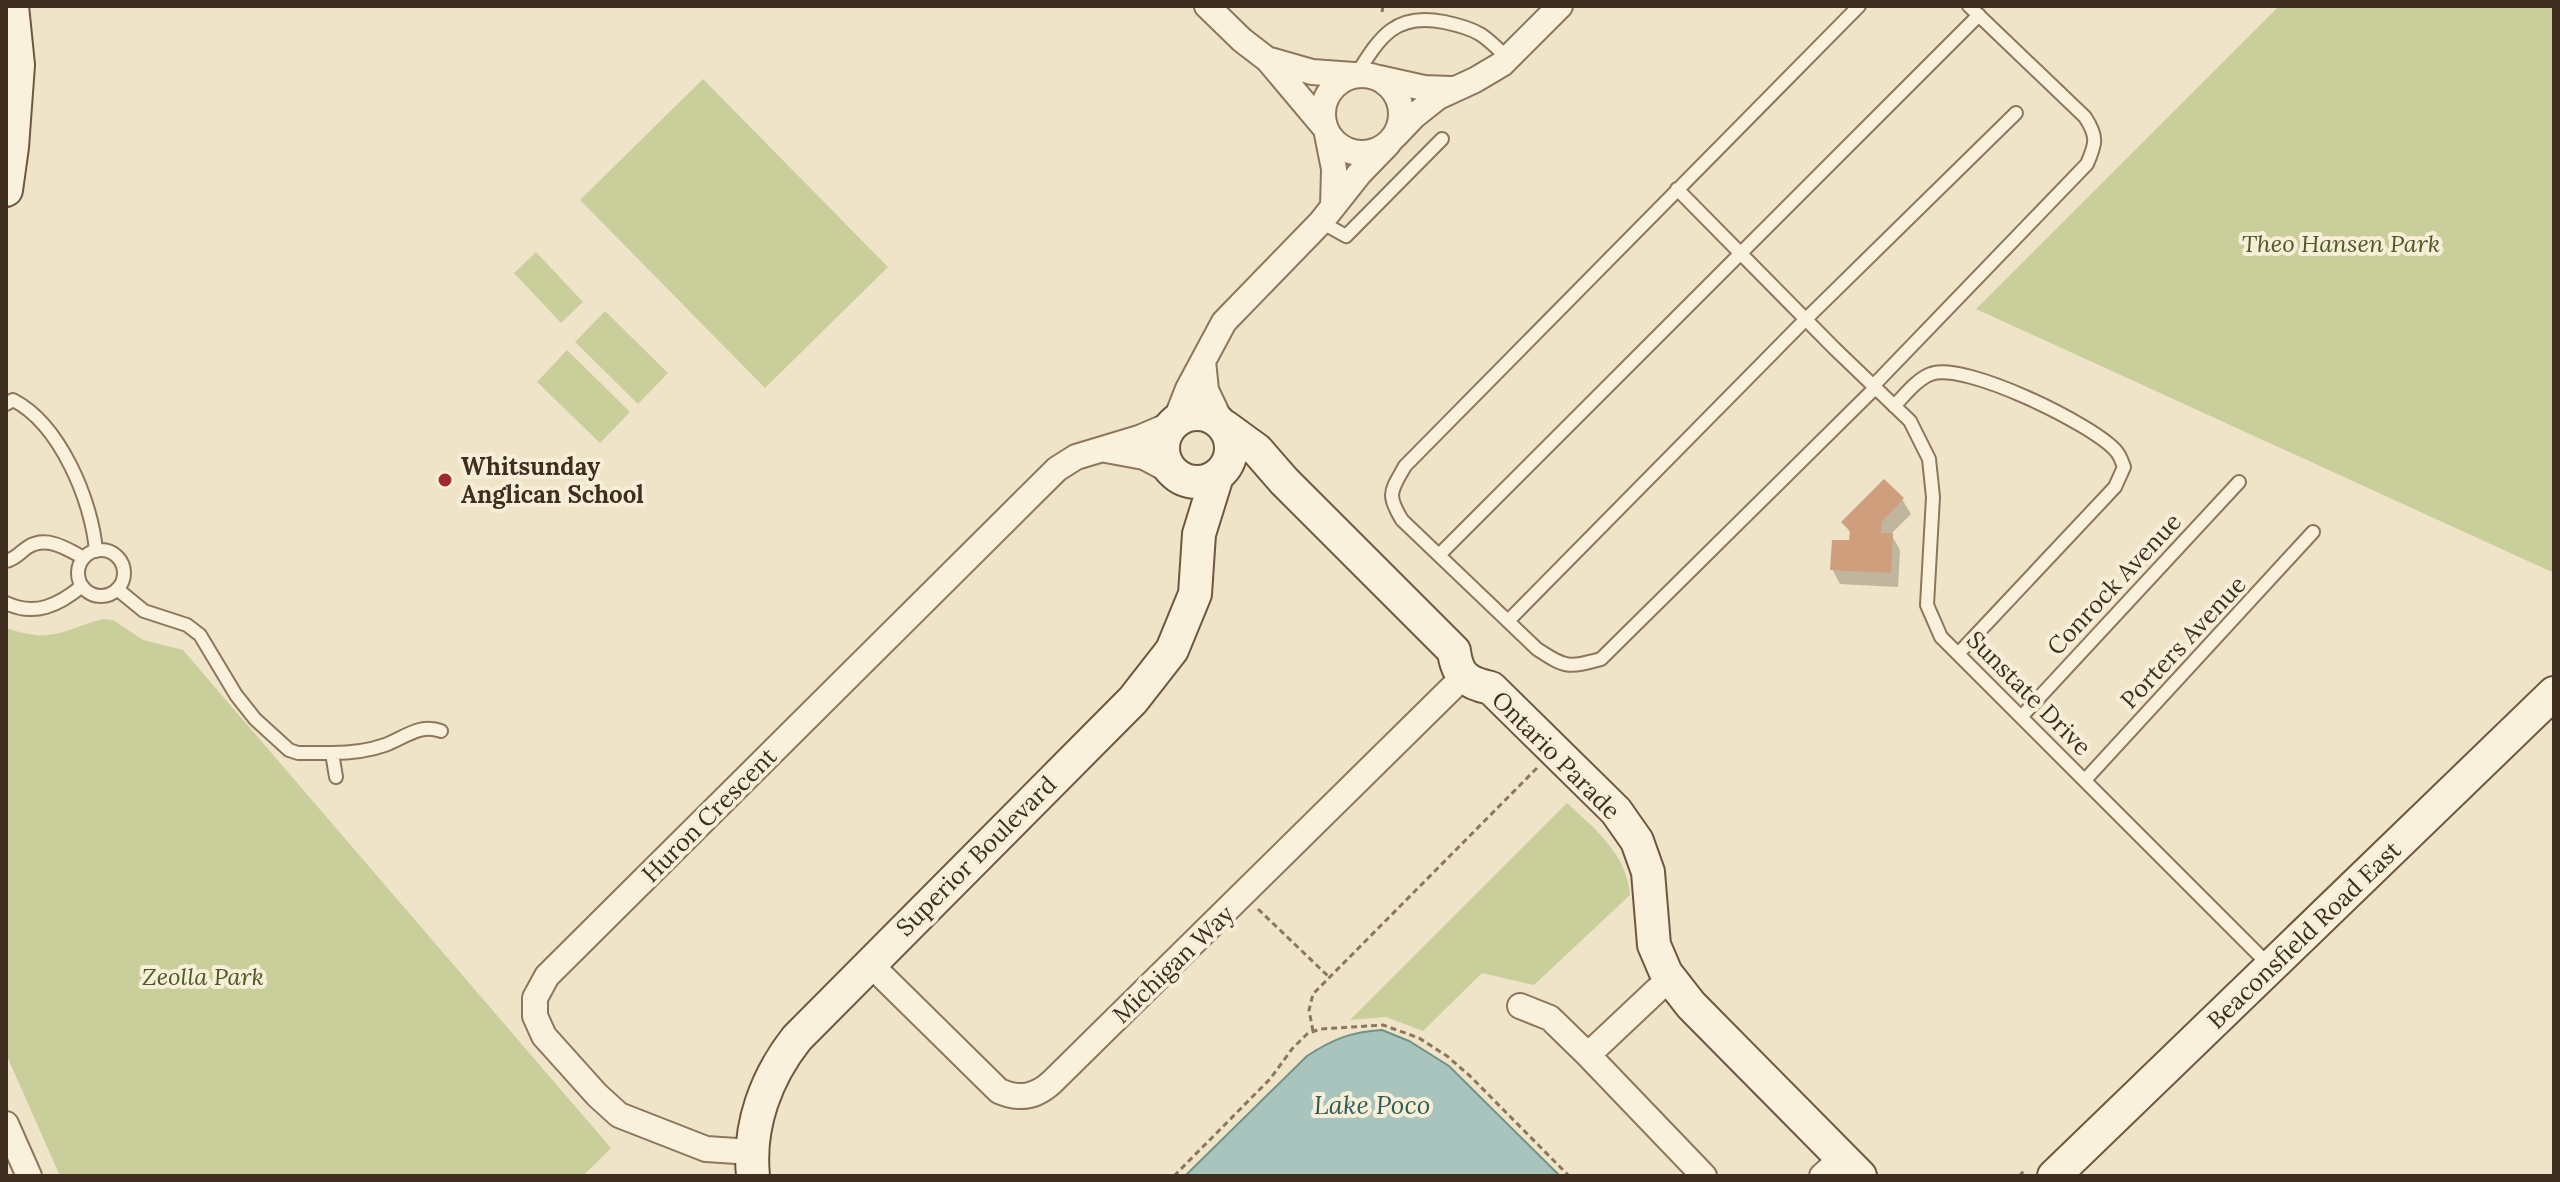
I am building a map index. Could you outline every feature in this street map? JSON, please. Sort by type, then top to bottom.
[{"type":"street","points":[[6,190],[18,65],[12,6]]},
{"type":"street","points":[[1207,6],[1268,60],[1326,130],[1343,149],[1358,154],[1374,152],[1390,141],[1400,124],[1401,108],[1391,87],[1362,76],[1339,82],[1328,93],[1323,108],[1326,130],[1334,169],[1327,214]]},
{"type":"street","points":[[1173,472],[1165,460],[1163,446],[1167,433],[1217,333],[1232,312],[1327,214],[1421,110],[1451,89],[1475,80],[1508,59],[1560,6]]},
{"type":"street","points":[[1268,60],[1312,72],[1451,89]]},
{"type":"street","points":[[1104,449],[1144,457],[1183,480],[1197,483],[1219,475],[1232,451],[1230,437],[1206,390],[1203,361]]},
{"type":"street","points":[[1174,422],[1188,415],[1203,414],[1223,425]]},
{"type":"street","name":"Huron Crescent","points":[[752,1164],[619,1115],[597,1095],[544,1036],[535,1016],[535,998],[547,976],[1050,477],[1070,460],[1174,422]]},
{"type":"street","name":"Ontario Parade","points":[[1223,425],[1257,450],[1284,481],[1454,651],[1456,667],[1464,676],[1473,684],[1491,688],[1616,811],[1637,841],[1648,872],[1654,945],[1666,973],[1691,1005],[1841,1170]]},
{"type":"street","name":"Ontario Parade","points":[[1219,475],[1248,468],[1284,481]]},
{"type":"street","name":"Superior Boulevard","points":[[1173,472],[1188,500],[1199,534]]},
{"type":"street","name":"Superior Boulevard","points":[[752,1164],[762,1101],[779,1062],[809,1024],[1133,700],[1172,650],[1195,594],[1199,534],[1219,475]]},
{"type":"street","name":"Michigan Way","points":[[869,963],[999,1091],[1017,1097],[1037,1093],[1233,906],[1464,676]]},
{"type":"street","name":"Beaconsfield Road East","points":[[2039,1174],[2271,967],[2554,693]]},
{"type":"street","points":[[1588,1055],[1671,980]]},
{"type":"street","points":[[1520,1006],[1550,1018],[1704,1176]]},
{"type":"street","points":[[6,1124],[29,1176]]},
{"type":"lane","points":[[1439,555],[1741,254],[1974,10],[2085,117],[2094,131],[2094,146],[2087,164],[1874,387],[1601,659],[1577,666],[1560,664],[1537,649],[1402,520],[1392,503],[1393,487],[1405,466],[1859,6]]},
{"type":"lane","points":[[1362,76],[1372,51],[1389,32],[1399,24],[1415,19],[1474,29],[1508,59]]},
{"type":"lane","points":[[1508,621],[1806,319],[2016,113]]},
{"type":"lane","points":[[1327,214],[1346,236],[1442,139]]},
{"type":"lane","name":"Sunstate Drive","points":[[1677,189],[1910,421],[1929,459],[1933,497],[1927,605],[1941,637],[2271,967]]},
{"type":"lane","points":[[1894,406],[1915,385],[1933,373],[1964,373],[2014,390],[2101,438],[2117,452],[2124,467],[2115,487],[1958,654]]},
{"type":"lane","points":[[6,404],[13,400],[24,406],[62,448],[94,531],[96,551]]},
{"type":"lane","name":"Conrock Avenue","points":[[2021,717],[2239,482]]},
{"type":"lane","name":"Porters Avenue","points":[[2085,780],[2313,532]]},
{"type":"lane","points":[[6,561],[35,543],[45,541],[84,558]]},
{"type":"lane","points":[[96,551],[112,553],[122,564],[123,581],[117,589],[102,596],[87,591],[82,586],[78,571],[84,558],[96,551]]},
{"type":"lane","points":[[6,603],[28,610],[46,609],[82,586]]},
{"type":"lane","points":[[117,589],[144,611],[187,625],[200,635],[236,695],[255,719],[289,750],[298,753],[368,750],[413,731],[427,728],[441,731]]},
{"type":"lane","points":[[332,753],[336,777]]},
{"type":"path","points":[[1382,12],[1383,6]]},
{"type":"path","points":[[1313,1031],[1309,1010],[1313,994],[1554,750]]},
{"type":"path","points":[[1174,1176],[1270,1079],[1302,1038],[1320,1029],[1383,1025],[1412,1035],[1447,1056],[1569,1176]]},
{"type":"path","points":[[2019,1176],[2039,1174]]},
{"type":"green space","name":"Theo Hansen Park","points":[[2279,6],[2554,6],[2554,573],[1976,309]]},
{"type":"green space","points":[[703,79],[888,267],[765,388],[580,200]]},
{"type":"green space","points":[[536,252],[583,302],[561,323],[514,273]]},
{"type":"green space","points":[[605,311],[668,373],[638,404],[575,342]]},
{"type":"green space","points":[[567,350],[630,412],[600,443],[537,382]]},
{"type":"green space","name":"Zeolla Park","points":[[103,619],[113,620],[143,640],[183,650],[611,1148],[583,1176],[60,1176],[6,1054],[6,628],[46,635]]},
{"type":"green space","points":[[1567,803],[1608,843],[1623,867],[1630,895],[1534,985],[1482,973],[1423,1031],[1386,1017],[1350,1020]]},
{"type":"water","name":"Lake Poco","points":[[1382,1030],[1409,1041],[1449,1066],[1560,1176],[1185,1176],[1307,1056],[1343,1037]]},
{"type":"building","points":[[1884,479],[1904,498],[1882,522],[1881,533],[1893,533],[1891,573],[1830,570],[1832,540],[1849,540],[1850,531],[1841,522]]},
{"type":"place","name":"Whitsunday Anglican School","points":[[445,480]]}]
